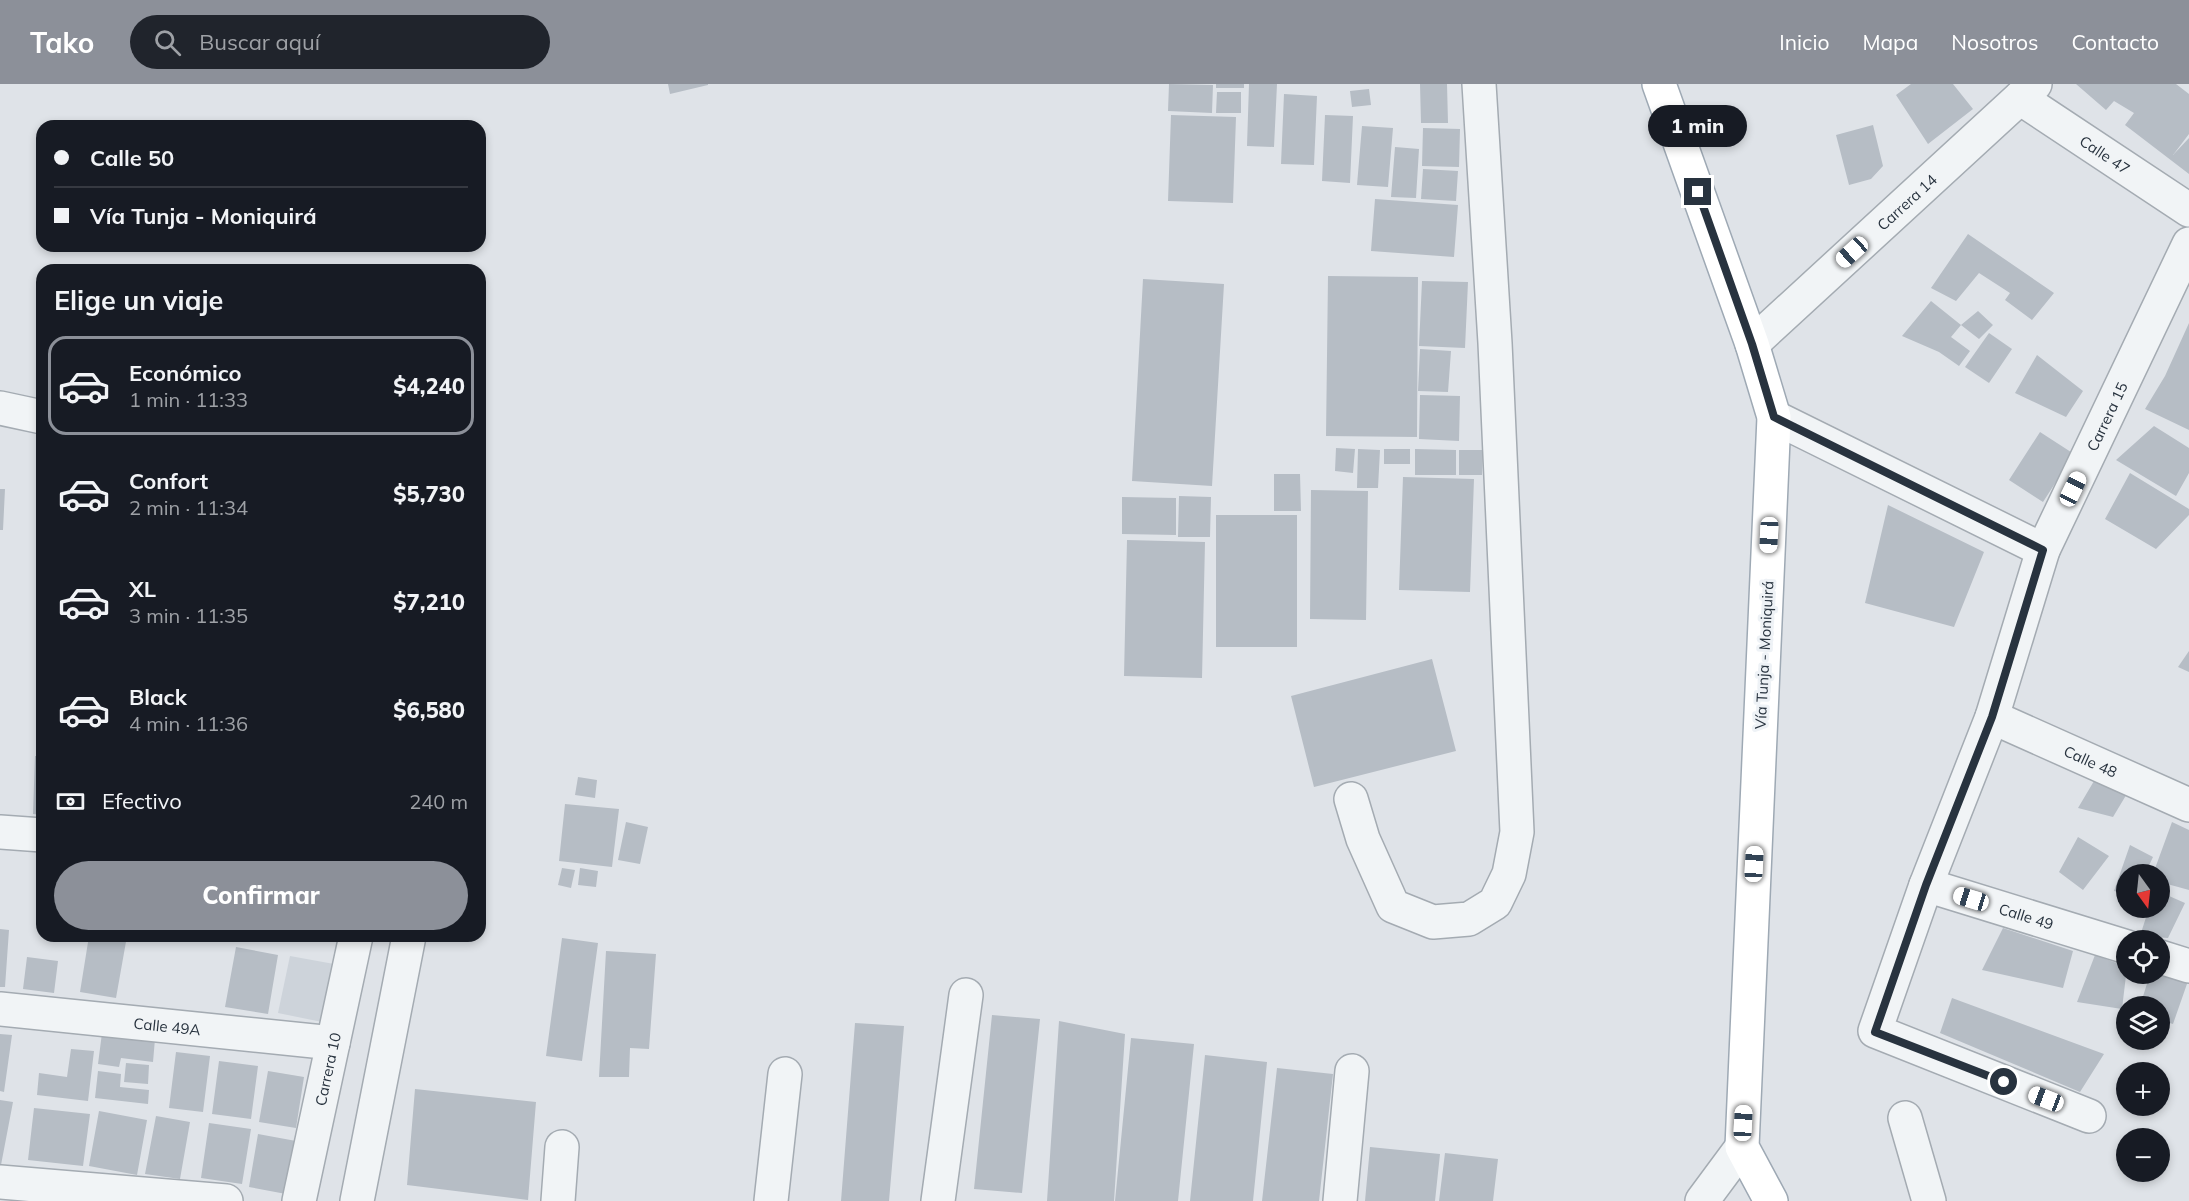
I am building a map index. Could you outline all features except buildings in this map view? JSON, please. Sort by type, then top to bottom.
[{"type":"main road","name":"Vía Tunja - Moniquirá","points":[[1659,84],[1752,344],[1774,417],[1742,1147]]},
{"type":"main road","points":[[1742,1147],[1771,1201]]},
{"type":"street","points":[[1351,799],[1364,839],[1394,906],[1433,922],[1469,919],[1495,903],[1509,874],[1517,832],[1494,319],[1479,84]]},
{"type":"street","name":"Carrera 14","points":[[1752,344],[2027,91]]},
{"type":"street","name":"Calle 47","points":[[2027,91],[2189,210]]},
{"type":"street","name":"Carrera 15","points":[[2089,1116],[1875,1032],[1926,885],[1992,717],[2043,550],[2189,244]]},
{"type":"street","points":[[0,408],[36,416]]},
{"type":"street","points":[[1774,417],[2043,550]]},
{"type":"street","name":"Calle 48","points":[[1992,717],[2189,805]]},
{"type":"street","points":[[0,832],[36,835]]},
{"type":"street","name":"Calle 49","points":[[1926,885],[2116,943]]},
{"type":"street","name":"Carrera 10","points":[[299,1201],[355,942]]},
{"type":"street","points":[[357,1201],[408,942]]},
{"type":"street","points":[[2170,960],[2189,966]]},
{"type":"street","points":[[938,1201],[966,995]]},
{"type":"street","name":"Calle 49A","points":[[0,1009],[333,1043]]},
{"type":"street","points":[[1340,1201],[1352,1071]]},
{"type":"street","points":[[771,1201],[785,1074]]},
{"type":"street","points":[[1905,1118],[1929,1201]]},
{"type":"street","points":[[558,1201],[562,1147]]},
{"type":"street","points":[[1702,1201],[1742,1147]]},
{"type":"street","points":[[0,1182],[226,1201]]},
{"type":"shaded area","points":[[290,956],[334,964],[322,1022],[278,1013]]},
{"type":"route","points":[[1698,192],[1752,344],[1774,417],[2043,550],[1992,717],[1926,885],[1875,1032],[2004,1082]]}]
